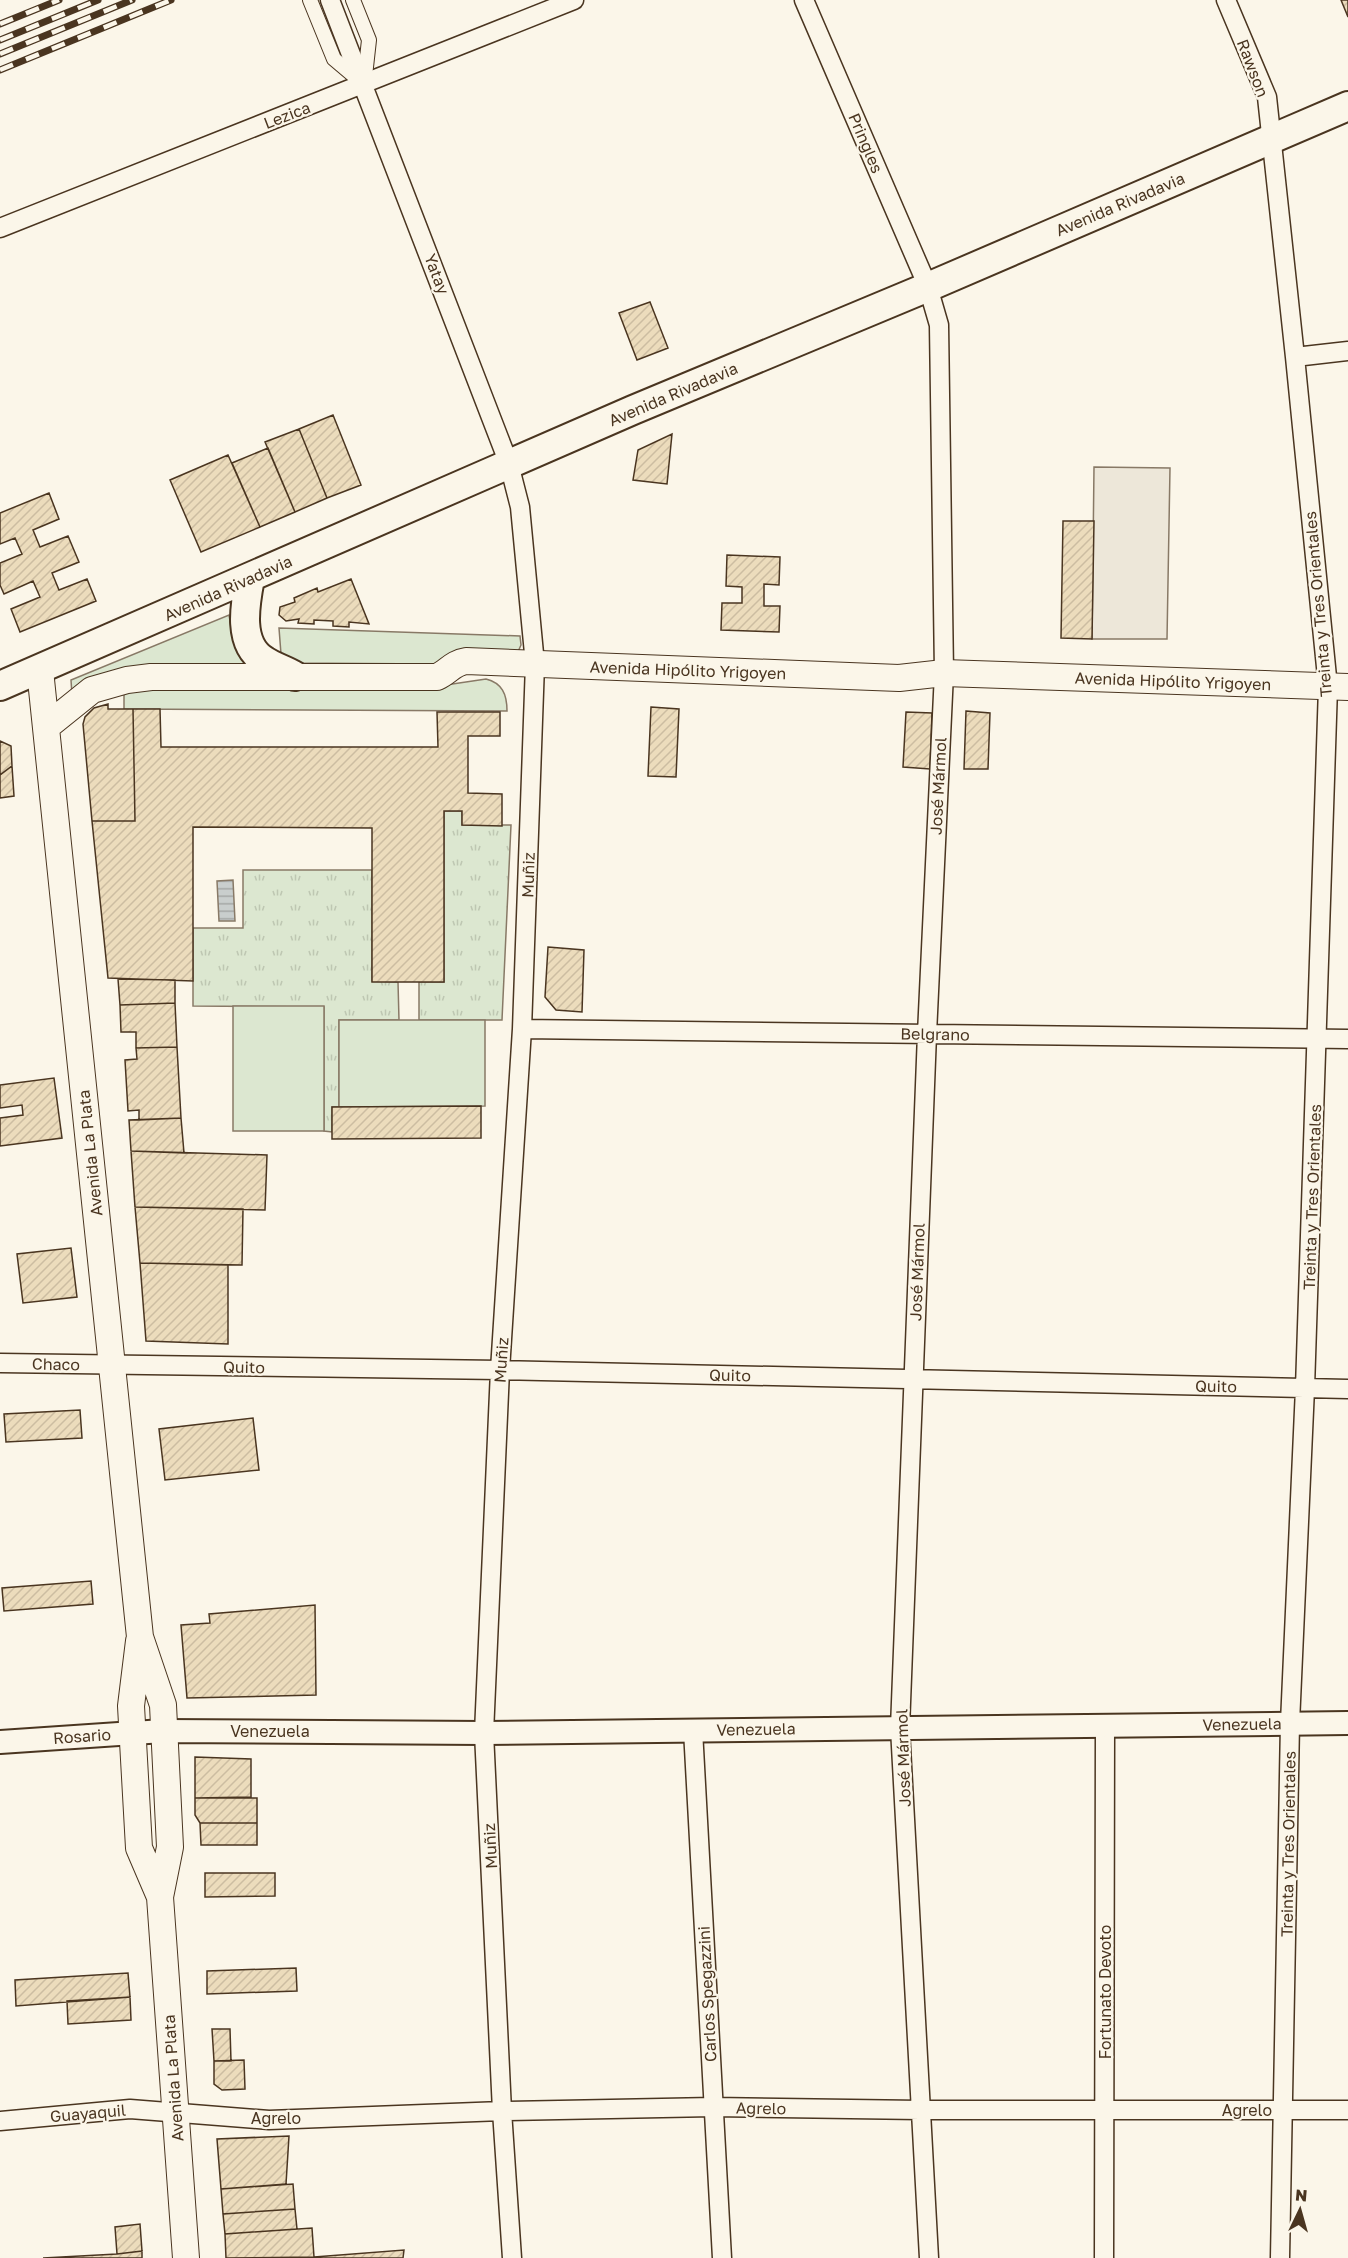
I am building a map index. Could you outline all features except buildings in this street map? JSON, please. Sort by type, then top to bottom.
[{"type":"main road","name":"Avenida Rivadavia","points":[[0,686],[509,464],[1348,106]]},
{"type":"main road","points":[[250,578],[244,618],[249,639],[255,652],[264,661],[295,676]]},
{"type":"main road","name":"Avenida Hipólito Yrigoyen","points":[[46,727],[93,690],[127,680],[151,677],[437,677],[459,662],[899,678],[944,673],[1338,687]]},
{"type":"main road","name":"Avenida La Plata","points":[[40,670],[140,1636],[163,1705],[170,1847],[160,1897],[186,2258]]},
{"type":"main road","name":"Avenida La Plata","points":[[140,1636],[131,1706],[139,1848],[160,1897]]},
{"type":"street","name":"Yatay","points":[[310,0],[334,59],[364,85]]},
{"type":"street","name":"Yatay","points":[[330,0],[509,464]]},
{"type":"street","name":"Yatay","points":[[353,0],[369,39],[364,85]]},
{"type":"street","name":"Lezica","points":[[0,228],[574,0]]},
{"type":"street","name":"Pringles","points":[[804,0],[928,287]]},
{"type":"street","name":"Rawson","points":[[1226,0],[1267,97],[1271,138]]},
{"type":"street","name":"Treinta y Tres Orientales","points":[[1271,138],[1295,357],[1338,687],[1318,1039],[1290,1723],[1280,2258]]},
{"type":"street","name":"José Mármol","points":[[928,287],[939,325],[944,673],[927,1034],[900,1728],[929,2258]]},
{"type":"street","points":[[1295,357],[1348,351]]},
{"type":"street","name":"Muñiz","points":[[509,464],[520,507],[535,664],[522,1029],[500,1370],[484,1733],[502,2111],[512,2258]]},
{"type":"street","name":"Belgrano","points":[[522,1029],[1348,1040]]},
{"type":"street","name":"Chaco","points":[[0,1363],[112,1365]]},
{"type":"street","name":"Quito","points":[[112,1365],[500,1370],[1348,1389]]},
{"type":"street","name":"Venezuela","points":[[164,1731],[484,1733],[1348,1723]]},
{"type":"street","name":"Fortunato Devoto","points":[[1104,2258],[1105,1725]]},
{"type":"street","name":"Carlos Spegazzini","points":[[693,1730],[722,2258]]},
{"type":"street","name":"Rosario","points":[[0,1742],[133,1731],[164,1731]]},
{"type":"street","name":"Agrelo","points":[[175,2112],[269,2120],[502,2111],[713,2108],[1348,2109]]},
{"type":"street","name":"Guayaquil","points":[[0,2121],[130,2109],[175,2112]]},
{"type":"green space","points":[[229,615],[234,642],[252,669],[72,695],[71,680]]},
{"type":"green space","points":[[279,628],[520,636],[521,645],[517,654],[434,664],[293,663],[281,654]]},
{"type":"green space","points":[[486,679],[500,686],[506,699],[507,711],[124,709],[124,686],[439,686]]},
{"type":"green space","points":[[444,811],[462,811],[462,825],[511,825],[502,1020],[419,1020],[419,982],[444,982]]},
{"type":"green space","points":[[243,870],[372,870],[372,981],[398,982],[399,1020],[339,1020],[339,1107],[332,1107],[332,1132],[324,1131],[324,1007],[193,1006],[193,928],[243,928]]},
{"type":"green space","points":[[233,1006],[324,1006],[324,1131],[233,1131]]},
{"type":"green space","points":[[339,1020],[485,1020],[485,1106],[339,1107]]},
{"type":"shaded area","points":[[1094,467],[1170,468],[1167,639],[1092,639]]},
{"type":"shaded area","points":[[233,880],[235,921],[219,921],[217,881]]},
{"type":"railway","points":[[0,24],[59,0]]},
{"type":"railway","points":[[0,40],[98,0]]},
{"type":"railway","points":[[0,54],[132,0]]},
{"type":"railway","points":[[0,70],[171,0]]}]
